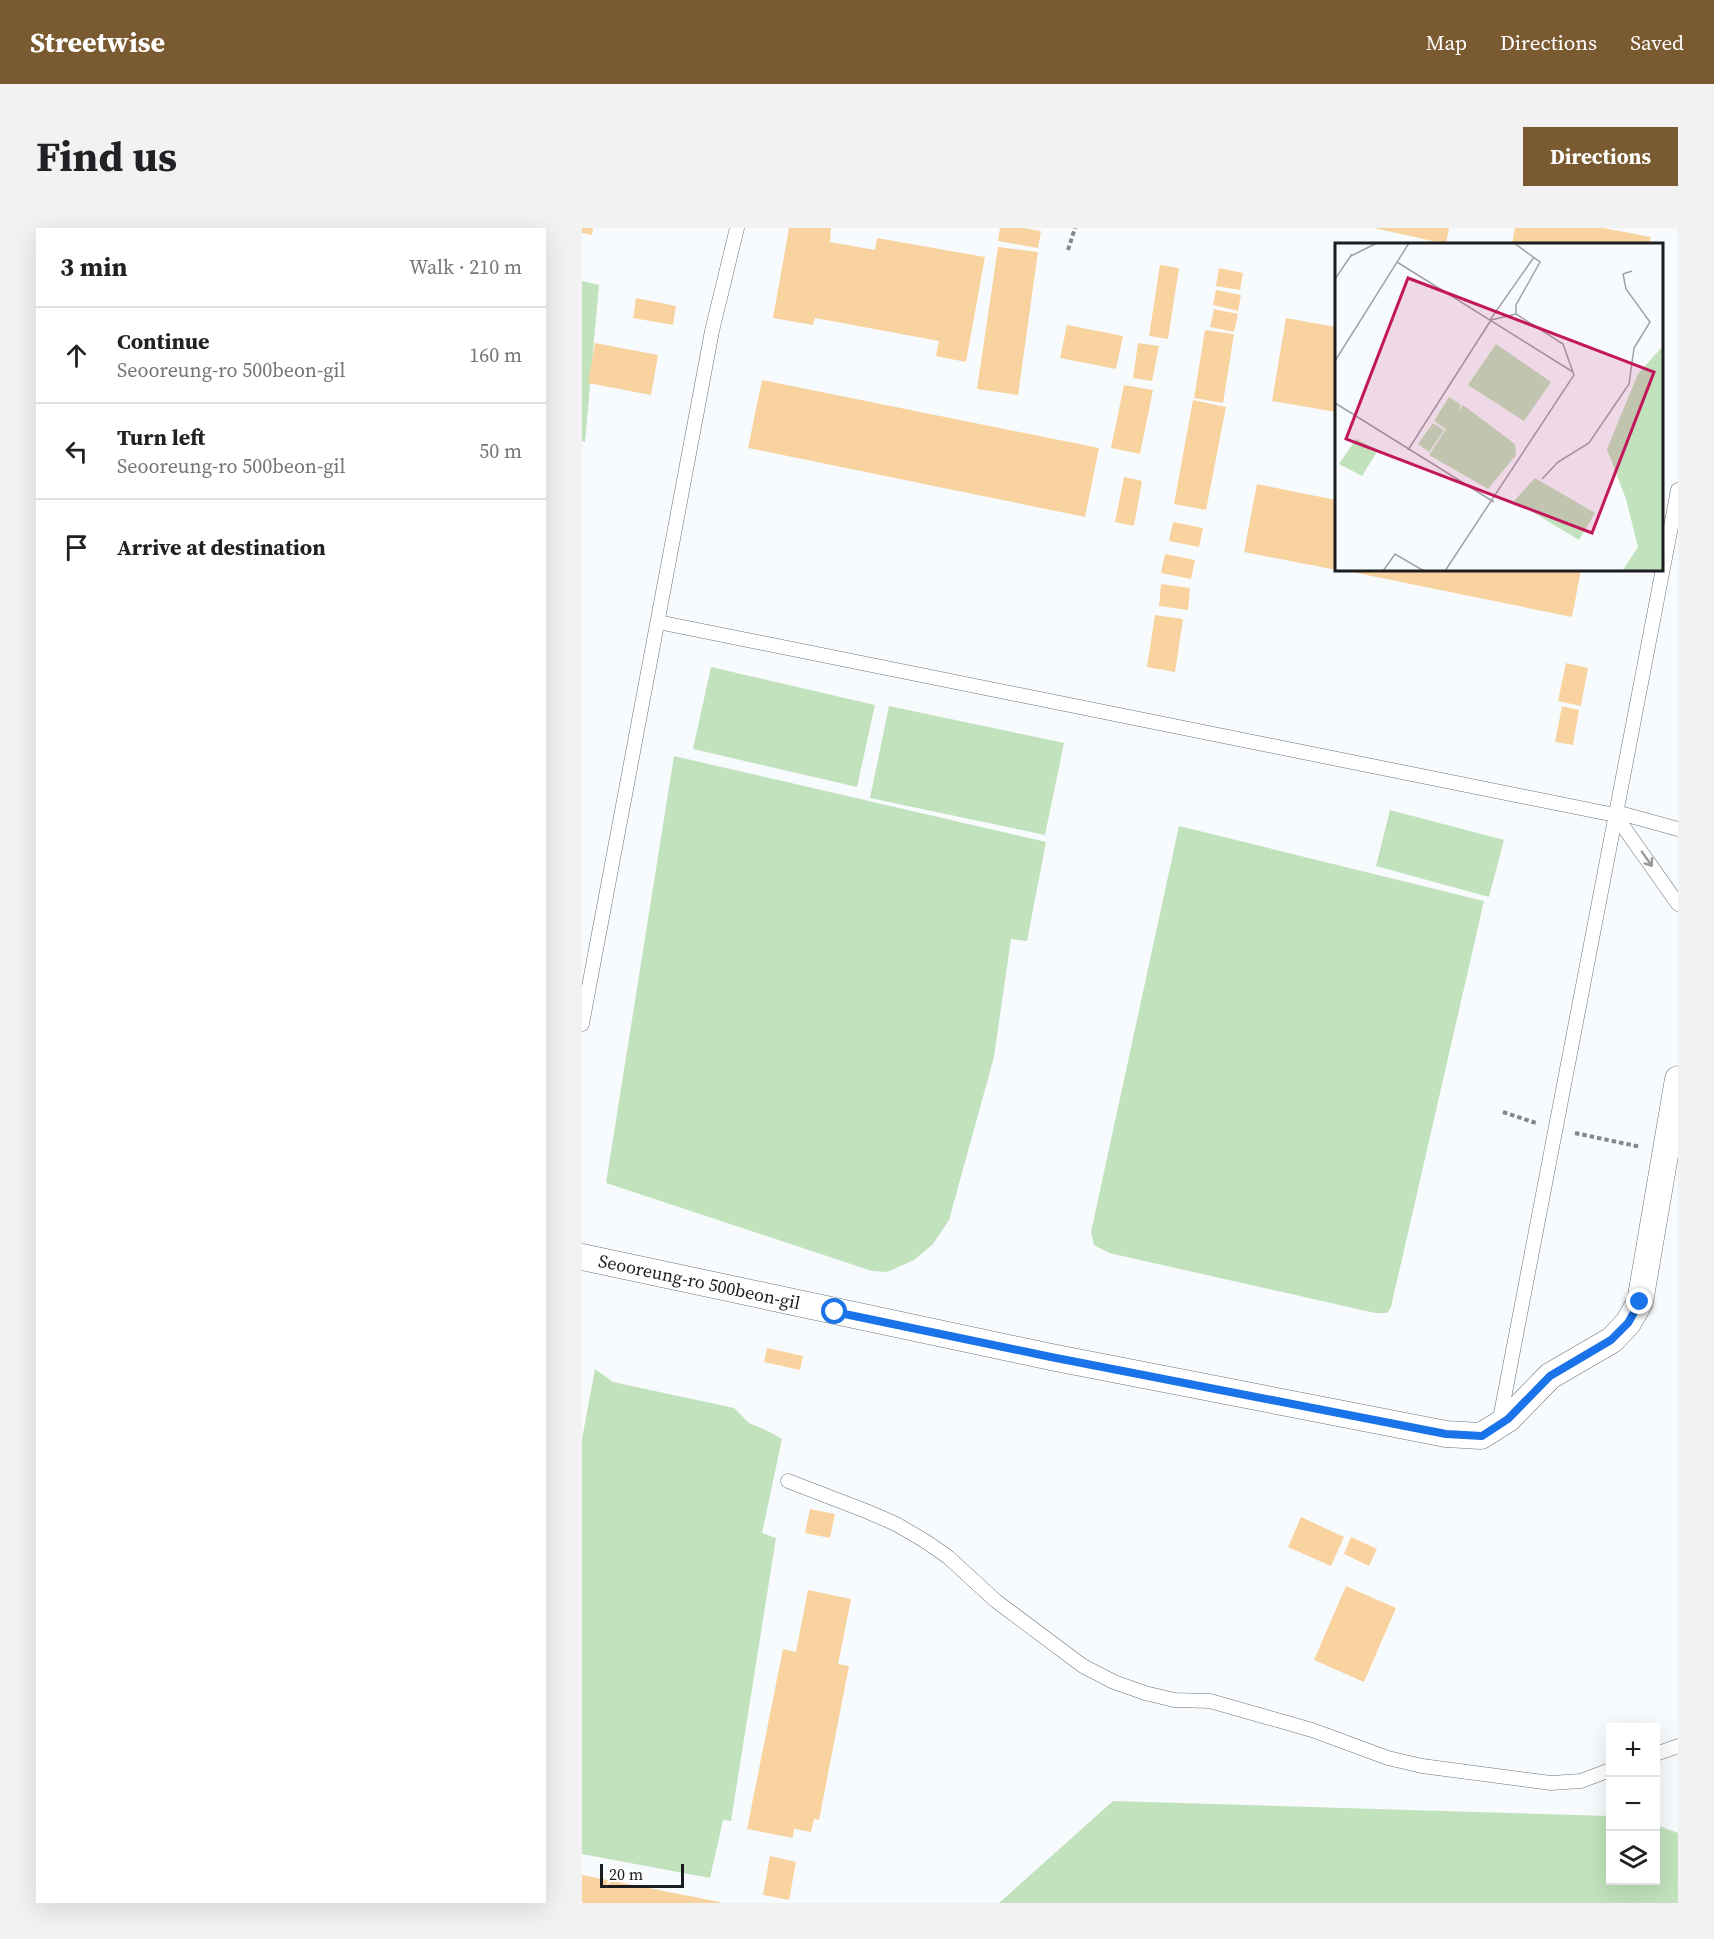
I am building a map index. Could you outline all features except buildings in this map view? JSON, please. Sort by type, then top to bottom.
[{"type":"street","name":"Seooreung-ro 500beon-gil","points":[[582,1257],[1051,1357],[1446,1434],[1482,1436],[1508,1419],[1550,1376],[1611,1340],[1628,1323],[1640,1302],[1678,1078]]},
{"type":"lane","points":[[582,1024],[712,331],[737,228]]},
{"type":"lane","points":[[1663,568],[1678,490]]},
{"type":"lane","points":[[1499,1425],[1662,572]]},
{"type":"lane","points":[[658,622],[1616,814],[1678,829]]},
{"type":"lane","points":[[1616,814],[1678,904]]},
{"type":"lane","points":[[788,1481],[896,1524],[925,1541],[948,1557],[996,1601],[1083,1666],[1114,1682],[1145,1694],[1174,1700],[1210,1701],[1312,1730],[1388,1758],[1422,1766],[1551,1783],[1581,1781],[1606,1772]]},
{"type":"lane","points":[[1660,1753],[1678,1746]]},
{"type":"path","points":[[1068,250],[1075,228]]},
{"type":"path","points":[[1503,1112],[1556,1129],[1665,1152]]},
{"type":"green space","points":[[582,281],[599,285],[585,442],[582,441]]},
{"type":"green space","points":[[711,667],[875,705],[857,787],[693,749]]},
{"type":"green space","points":[[889,706],[1064,743],[1045,835],[870,798]]},
{"type":"green space","points":[[674,756],[1046,842],[1027,941],[1011,939],[994,1057],[949,1220],[933,1244],[914,1260],[887,1272],[872,1271],[606,1183]]},
{"type":"green space","points":[[1390,810],[1504,840],[1489,897],[1376,866]]},
{"type":"green space","points":[[1179,826],[1484,901],[1391,1307],[1387,1313],[1375,1313],[1109,1253],[1094,1245],[1091,1232]]},
{"type":"green space","points":[[595,1369],[613,1382],[734,1408],[749,1423],[782,1439],[762,1533],[776,1538],[731,1821],[723,1820],[710,1878],[582,1854],[582,1439]]},
{"type":"green space","points":[[1113,1801],[1606,1816],[1606,1885],[1660,1885],[1660,1826],[1678,1833],[1678,1903],[999,1903]]},
{"type":"route","points":[[835,1312],[1051,1357],[1446,1434],[1482,1436],[1508,1419],[1550,1376],[1611,1340],[1628,1323],[1640,1302]]}]
